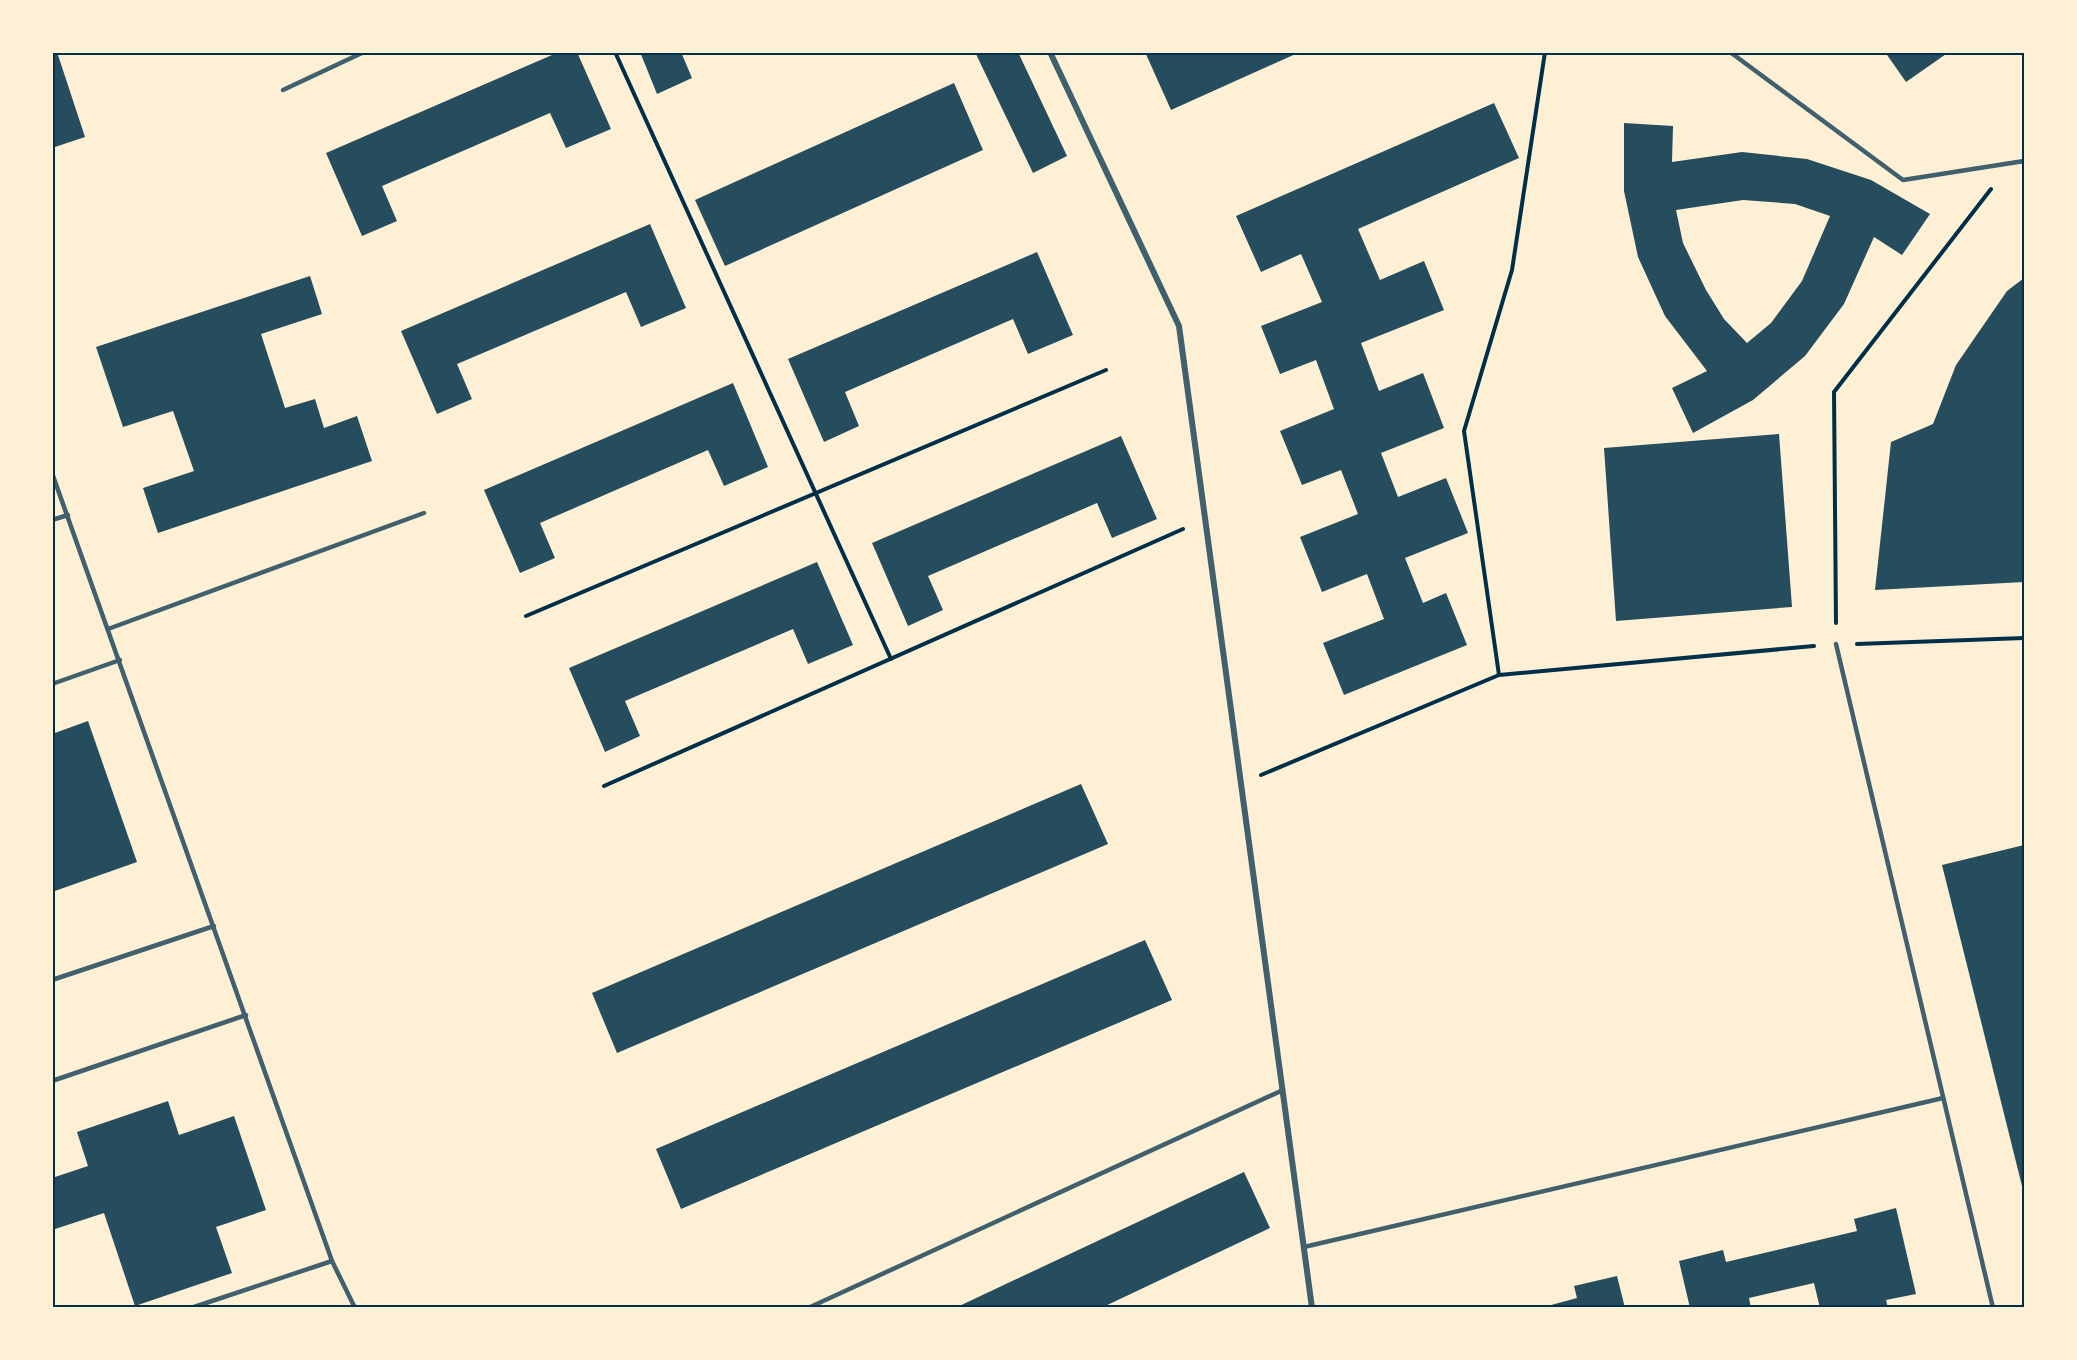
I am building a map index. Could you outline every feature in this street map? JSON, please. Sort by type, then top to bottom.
[{"type":"street","points":[[1050,52],[1179,326],[1239,784],[1312,1308]]},
{"type":"lane","points":[[283,90],[364,52]]},
{"type":"lane","points":[[1730,52],[1903,180],[2025,161]]},
{"type":"lane","points":[[52,472],[332,1261],[355,1308]]},
{"type":"lane","points":[[108,629],[424,513]]},
{"type":"lane","points":[[52,520],[68,515]]},
{"type":"lane","points":[[1836,644],[1993,1308]]},
{"type":"lane","points":[[52,684],[120,660]]},
{"type":"lane","points":[[52,980],[214,926]]},
{"type":"lane","points":[[52,1081],[246,1015]]},
{"type":"lane","points":[[808,1308],[1283,1090]]},
{"type":"lane","points":[[1304,1247],[1943,1098]]},
{"type":"lane","points":[[192,1308],[332,1261]]},
{"type":"path","points":[[615,52],[891,659]]},
{"type":"path","points":[[1499,675],[1464,431],[1512,270],[1545,52]]},
{"type":"path","points":[[1836,644],[1834,392],[2011,163]]},
{"type":"path","points":[[526,616],[1106,370]]},
{"type":"path","points":[[604,786],[1206,520]]},
{"type":"path","points":[[1239,784],[1499,675],[1836,644],[2025,638]]},
{"type":"building","points":[[52,52],[57,52],[85,137],[52,148]]},
{"type":"building","points":[[559,52],[577,52],[611,129],[566,148],[550,113],[382,186],[397,221],[362,236],[326,153]]},
{"type":"building","points":[[640,52],[681,52],[692,78],[657,94]]},
{"type":"building","points":[[975,52],[1018,52],[1067,156],[1033,173]]},
{"type":"building","points":[[1145,52],[1300,52],[1171,110]]},
{"type":"building","points":[[1885,52],[1949,52],[1906,82]]},
{"type":"building","points":[[954,83],[983,150],[725,266],[695,200]]},
{"type":"building","points":[[1494,103],[1519,158],[1358,229],[1380,280],[1424,261],[1444,310],[1361,343],[1379,391],[1423,373],[1444,428],[1381,453],[1398,497],[1446,478],[1468,533],[1405,558],[1423,603],[1446,593],[1467,645],[1344,695],[1323,643],[1384,619],[1367,574],[1322,592],[1300,537],[1358,514],[1341,470],[1302,485],[1280,431],[1334,409],[1316,360],[1280,374],[1261,326],[1322,302],[1301,254],[1261,272],[1236,216]]},
{"type":"building","points":[[1624,123],[1673,126],[1672,162],[1742,152],[1807,159],[1871,180],[1930,214],[1902,255],[1874,237],[1844,304],[1805,356],[1753,400],[1693,433],[1672,388],[1707,371],[1665,316],[1638,257],[1624,191]],"holes":[[[1743,200],[1795,204],[1830,216],[1802,281],[1771,323],[1747,343],[1724,319],[1706,290],[1683,243],[1676,210]]]},
{"type":"building","points":[[650,224],[686,308],[641,327],[626,292],[457,364],[472,399],[437,414],[401,331]]},
{"type":"building","points":[[1037,252],[1073,335],[1028,354],[1013,319],[845,392],[859,426],[824,442],[788,359]]},
{"type":"building","points":[[310,276],[322,314],[261,334],[285,408],[315,399],[324,428],[357,416],[372,461],[158,533],[143,488],[194,471],[173,411],[123,427],[96,347]]},
{"type":"building","points":[[2024,278],[2024,582],[1875,590],[1891,442],[1933,424],[1956,365],[2007,291]]},
{"type":"building","points":[[733,383],[768,467],[724,486],[708,450],[540,523],[555,558],[520,573],[484,490]]},
{"type":"building","points":[[1779,434],[1792,607],[1616,621],[1604,448]]},
{"type":"building","points":[[1121,436],[1157,519],[1112,538],[1097,503],[928,576],[943,610],[908,626],[872,543]]},
{"type":"building","points":[[817,562],[853,645],[808,664],[793,629],[625,701],[640,736],[605,752],[569,668]]},
{"type":"building","points":[[88,721],[137,862],[52,892],[52,734]]},
{"type":"building","points":[[1081,784],[1108,844],[617,1053],[592,993]]},
{"type":"building","points":[[2024,845],[2024,1194],[1942,865]]},
{"type":"building","points":[[1145,940],[1172,1000],[681,1209],[656,1149]]},
{"type":"building","points":[[168,1101],[179,1135],[234,1116],[266,1210],[216,1227],[232,1273],[135,1306],[104,1213],[52,1230],[52,1178],[88,1166],[77,1132]]},
{"type":"building","points":[[1244,1172],[1270,1228],[1101,1308],[955,1308]]},
{"type":"building","points":[[1896,1208],[1916,1294],[1886,1300],[1888,1308],[1820,1308],[1814,1283],[1749,1298],[1751,1308],[1690,1308],[1679,1261],[1723,1250],[1726,1262],[1857,1231],[1854,1219]]},
{"type":"building","points":[[1617,1276],[1625,1308],[1540,1308],[1577,1298],[1574,1286]]}]
